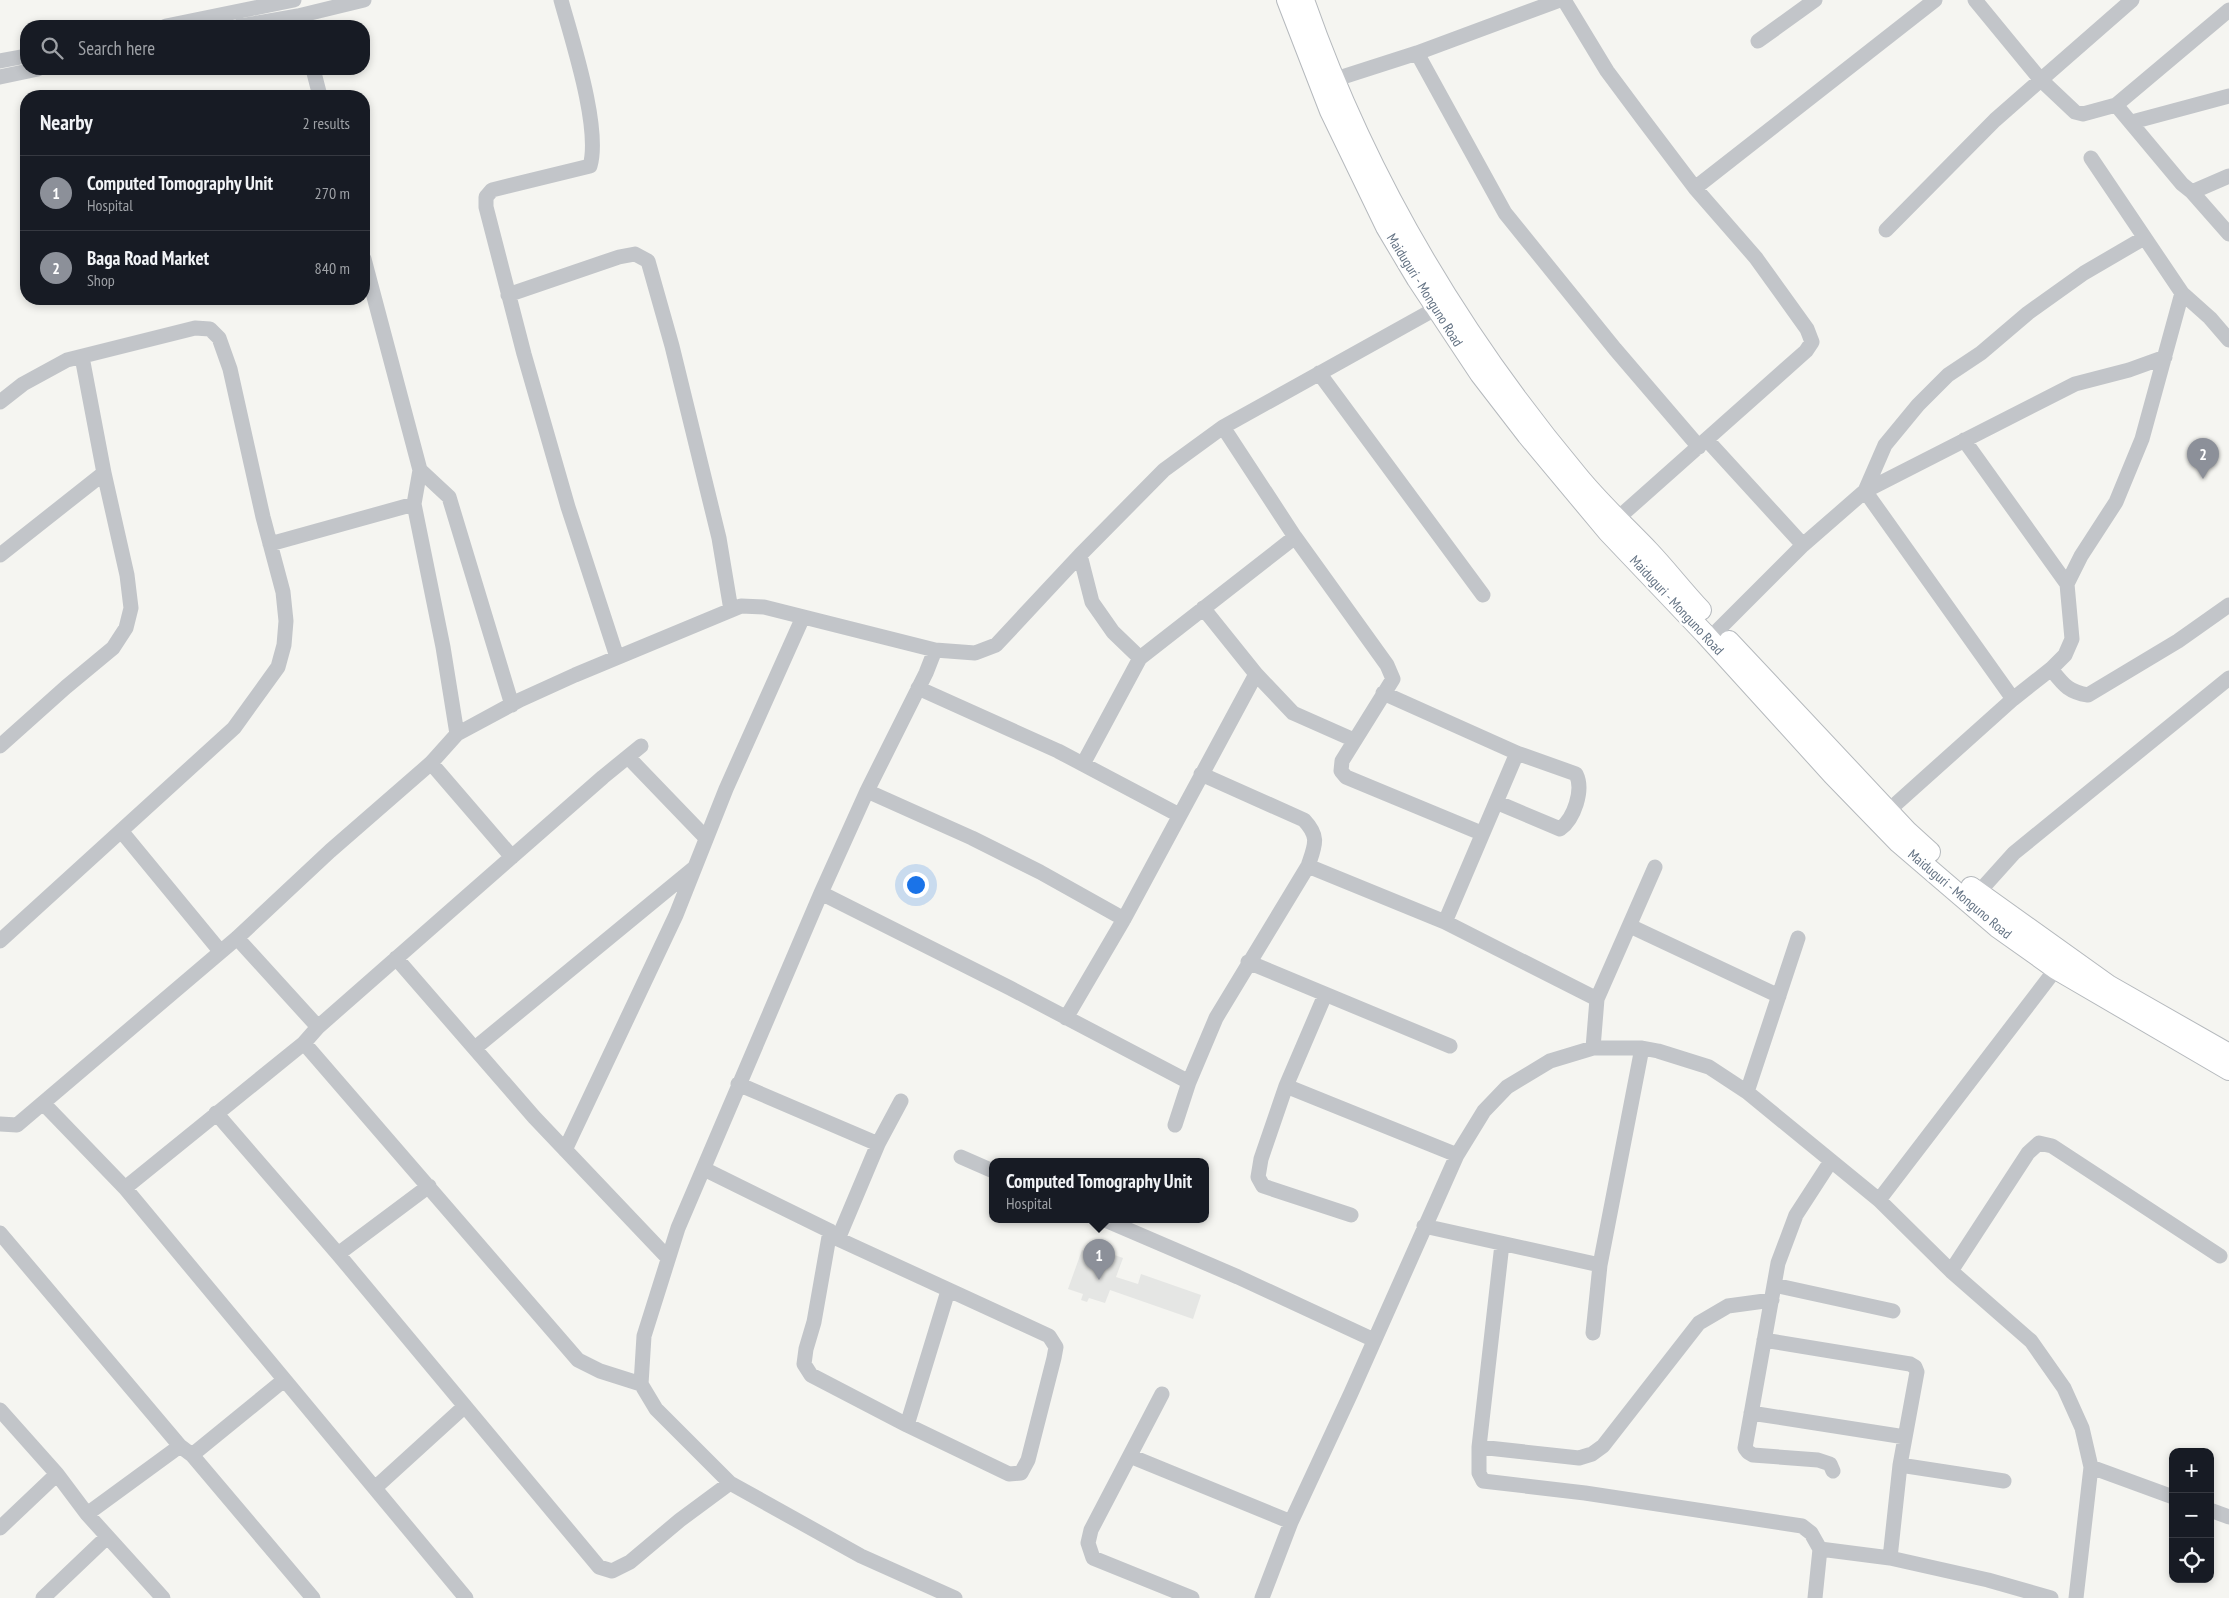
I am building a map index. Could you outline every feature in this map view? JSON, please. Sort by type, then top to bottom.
[{"type":"main road","name":"Maiduguri - Monguno Road","points":[[1287,0],[1330,110],[1386,227],[1435,308],[1480,374],[1526,435],[1608,532],[1705,634],[1833,775],[1900,843],[1997,926],[2061,963],[2229,1070]]},
{"type":"main road","name":"Maiduguri - Monguno Road","points":[[1304,0],[1333,80],[1361,142],[1403,222],[1441,288],[1533,418],[1578,477],[1616,519],[1650,552],[1718,630],[1888,810],[1938,860],[2061,963],[2108,985],[2229,1054]]},
{"type":"street","points":[[196,20],[294,0]]},
{"type":"street","points":[[303,20],[364,0]]},
{"type":"street","points":[[561,0],[580,70],[593,135],[590,166],[492,190],[486,197],[486,207],[508,295],[568,506],[617,657]]},
{"type":"street","points":[[1333,80],[1417,53],[1524,12],[1562,0],[1607,72],[1695,188],[1756,258],[1807,329],[1812,342],[1806,351],[1616,519]]},
{"type":"street","points":[[1758,41],[1815,0]]},
{"type":"street","points":[[1695,188],[1935,0]]},
{"type":"street","points":[[1975,0],[2040,79],[2075,112],[2082,114],[2116,105],[2229,10]]},
{"type":"street","points":[[1886,230],[1995,120],[2132,0]]},
{"type":"street","points":[[1417,53],[1505,212],[1615,349],[1703,443],[1804,545]]},
{"type":"street","points":[[0,61],[20,57]]},
{"type":"street","points":[[0,77],[20,73]]},
{"type":"street","points":[[315,75],[318,90]]},
{"type":"street","points":[[2132,122],[2229,96]]},
{"type":"street","points":[[2116,105],[2182,184],[2192,192],[2229,234]]},
{"type":"street","points":[[2091,158],[2182,293],[2210,318],[2229,340]]},
{"type":"street","points":[[2192,192],[2229,176]]},
{"type":"street","points":[[1865,491],[1885,445],[1918,405],[1948,375],[1981,353],[2028,313],[2084,273],[2144,238]]},
{"type":"street","points":[[508,295],[619,257],[635,254],[648,261],[668,329],[719,538],[731,610]]},
{"type":"street","points":[[370,282],[420,470],[414,504],[443,647],[457,734]]},
{"type":"street","points":[[1888,810],[2013,699],[2051,670],[2065,655],[2072,639],[2068,584],[2081,556],[2116,502],[2142,439],[2182,293]]},
{"type":"street","points":[[0,1124],[17,1125],[237,938],[330,851],[431,763],[457,734],[520,700],[617,657],[741,606],[764,607],[935,650],[975,653],[996,645],[1080,555],[1164,470],[1223,427],[1435,308]]},
{"type":"street","points":[[0,402],[30,380],[67,360],[195,328],[210,329],[219,338],[230,369],[270,544],[283,592],[286,620],[284,644],[278,667],[234,728],[122,832],[2,937]]},
{"type":"street","points":[[0,746],[113,648],[126,628],[131,608],[127,575],[104,473],[82,356]]},
{"type":"street","points":[[1718,630],[1804,545],[1865,491],[1964,440],[2018,415],[2075,384],[2129,370],[2165,357]]},
{"type":"street","points":[[1319,373],[1483,595]]},
{"type":"street","points":[[1223,427],[1295,537],[1387,664],[1393,679],[1342,761],[1341,771],[1346,777],[1481,833]]},
{"type":"street","points":[[1964,440],[2068,584]]},
{"type":"street","points":[[420,470],[449,497],[512,705]]},
{"type":"street","points":[[0,555],[104,473]]},
{"type":"street","points":[[1865,491],[2013,699]]},
{"type":"street","points":[[270,544],[414,504]]},
{"type":"street","points":[[1083,764],[1140,658],[1295,537]]},
{"type":"street","points":[[1080,555],[1092,602],[1113,632],[1140,658]]},
{"type":"street","points":[[2051,670],[2065,687],[2075,693],[2088,695],[2178,641],[2229,605]]},
{"type":"street","points":[[1203,608],[1256,674],[1294,713],[1354,740]]},
{"type":"street","points":[[566,1150],[676,915],[726,789],[803,617]]},
{"type":"street","points":[[935,650],[867,791],[821,893],[678,1228],[644,1336],[641,1384],[656,1409],[730,1483],[860,1556],[955,1598]]},
{"type":"street","points":[[1066,1018],[1124,919],[1178,815],[1256,674]]},
{"type":"street","points":[[1978,893],[2014,853],[2229,678]]},
{"type":"street","points":[[918,688],[1083,764],[1178,815]]},
{"type":"street","points":[[1383,693],[1516,753],[1576,774],[1580,782],[1578,795],[1568,824],[1560,829],[1496,802]]},
{"type":"street","points":[[125,1188],[304,1043],[318,1027],[396,958],[641,746]]},
{"type":"street","points":[[1445,922],[1516,753]]},
{"type":"street","points":[[628,756],[706,838]]},
{"type":"street","points":[[431,763],[512,857]]},
{"type":"street","points":[[1175,1125],[1189,1082],[1216,1018],[1248,962],[1308,866],[1316,843],[1314,830],[1304,820],[1201,774]]},
{"type":"street","points":[[867,791],[972,838],[1040,872],[1124,919]]},
{"type":"street","points":[[122,832],[220,951]]},
{"type":"street","points":[[1308,866],[1445,922],[1597,999]]},
{"type":"street","points":[[1593,1048],[1597,999],[1655,866]]},
{"type":"street","points":[[475,1048],[694,868]]},
{"type":"street","points":[[821,893],[1189,1082]]},
{"type":"street","points":[[1630,926],[1780,996]]},
{"type":"street","points":[[237,938],[318,1027]]},
{"type":"street","points":[[1747,1092],[1798,938]]},
{"type":"street","points":[[396,958],[566,1150],[668,1258]]},
{"type":"street","points":[[1248,962],[1450,1046]]},
{"type":"street","points":[[1879,1200],[2061,963]]},
{"type":"street","points":[[1325,995],[1286,1086],[1261,1159],[1258,1177],[1264,1186],[1351,1215]]},
{"type":"street","points":[[304,1043],[578,1360],[600,1371],[641,1384]]},
{"type":"street","points":[[1262,1598],[1291,1522],[1424,1226],[1457,1155],[1484,1111],[1507,1087],[1550,1061],[1593,1048],[1642,1048],[1658,1050],[1709,1067],[1747,1092],[1879,1200],[1951,1271],[2031,1341],[2064,1388],[2082,1428],[2091,1467],[2076,1598]]},
{"type":"street","points":[[1593,1333],[1600,1265],[1642,1048]]},
{"type":"street","points":[[738,1084],[878,1144]]},
{"type":"street","points":[[1286,1086],[1457,1155]]},
{"type":"street","points":[[704,1170],[834,1235],[948,1291],[1049,1336],[1056,1347],[1028,1460],[1021,1473],[1009,1474],[907,1425],[811,1375],[804,1364],[834,1235],[901,1101]]},
{"type":"street","points":[[43,1103],[125,1188],[284,1380],[376,1486],[466,1598]]},
{"type":"street","points":[[216,1113],[338,1254],[599,1567],[612,1571],[630,1562],[680,1520],[730,1483]]},
{"type":"street","points":[[1951,1271],[2028,1153],[2039,1143],[2052,1146],[2220,1256]]},
{"type":"street","points":[[961,1157],[989,1169]]},
{"type":"street","points":[[1831,1161],[1796,1215],[1778,1263],[1746,1448],[1753,1455],[1818,1460],[1830,1464],[1833,1471]]},
{"type":"street","points":[[338,1254],[429,1186]]},
{"type":"street","points":[[1112,1223],[1374,1340]]},
{"type":"street","points":[[1424,1226],[1600,1265]]},
{"type":"street","points":[[0,1233],[312,1598]]},
{"type":"street","points":[[1502,1244],[1479,1447],[1479,1473],[1483,1481],[1584,1493],[1802,1526],[1811,1533],[1820,1549],[1815,1598]]},
{"type":"street","points":[[907,1425],[948,1291]]},
{"type":"street","points":[[1479,1447],[1578,1458],[1592,1454],[1603,1446],[1699,1323],[1728,1306],[1773,1292],[1893,1311]]},
{"type":"street","points":[[1764,1340],[1910,1364],[1915,1367],[1917,1372],[1900,1465],[1890,1558]]},
{"type":"street","points":[[87,1514],[186,1450],[284,1380]]},
{"type":"street","points":[[1162,1394],[1091,1530],[1088,1543],[1094,1558],[1192,1598]]},
{"type":"street","points":[[376,1486],[465,1406]]},
{"type":"street","points":[[0,1410],[57,1474],[87,1514],[163,1598]]},
{"type":"street","points":[[1752,1413],[1905,1436]]},
{"type":"street","points":[[1130,1456],[1291,1522]]},
{"type":"street","points":[[1900,1465],[2004,1480]]},
{"type":"street","points":[[2091,1467],[2169,1496]]},
{"type":"street","points":[[0,1528],[57,1474]]},
{"type":"street","points":[[2214,1511],[2229,1517]]},
{"type":"street","points":[[43,1598],[107,1536]]},
{"type":"street","points":[[1820,1549],[1890,1558],[1988,1580],[2051,1598]]},
{"type":"shaded area","points":[[1089,1246],[1123,1258],[1116,1277],[1138,1284],[1141,1274],[1201,1295],[1193,1319],[1110,1290],[1105,1303],[1089,1298],[1087,1302],[1081,1300],[1083,1294],[1068,1289],[1082,1250],[1087,1252]]},
{"type":"place","name":"Baga Road Market","points":[[2203,479]]},
{"type":"place","name":"Computed Tomography Unit","points":[[1099,1280]]}]
